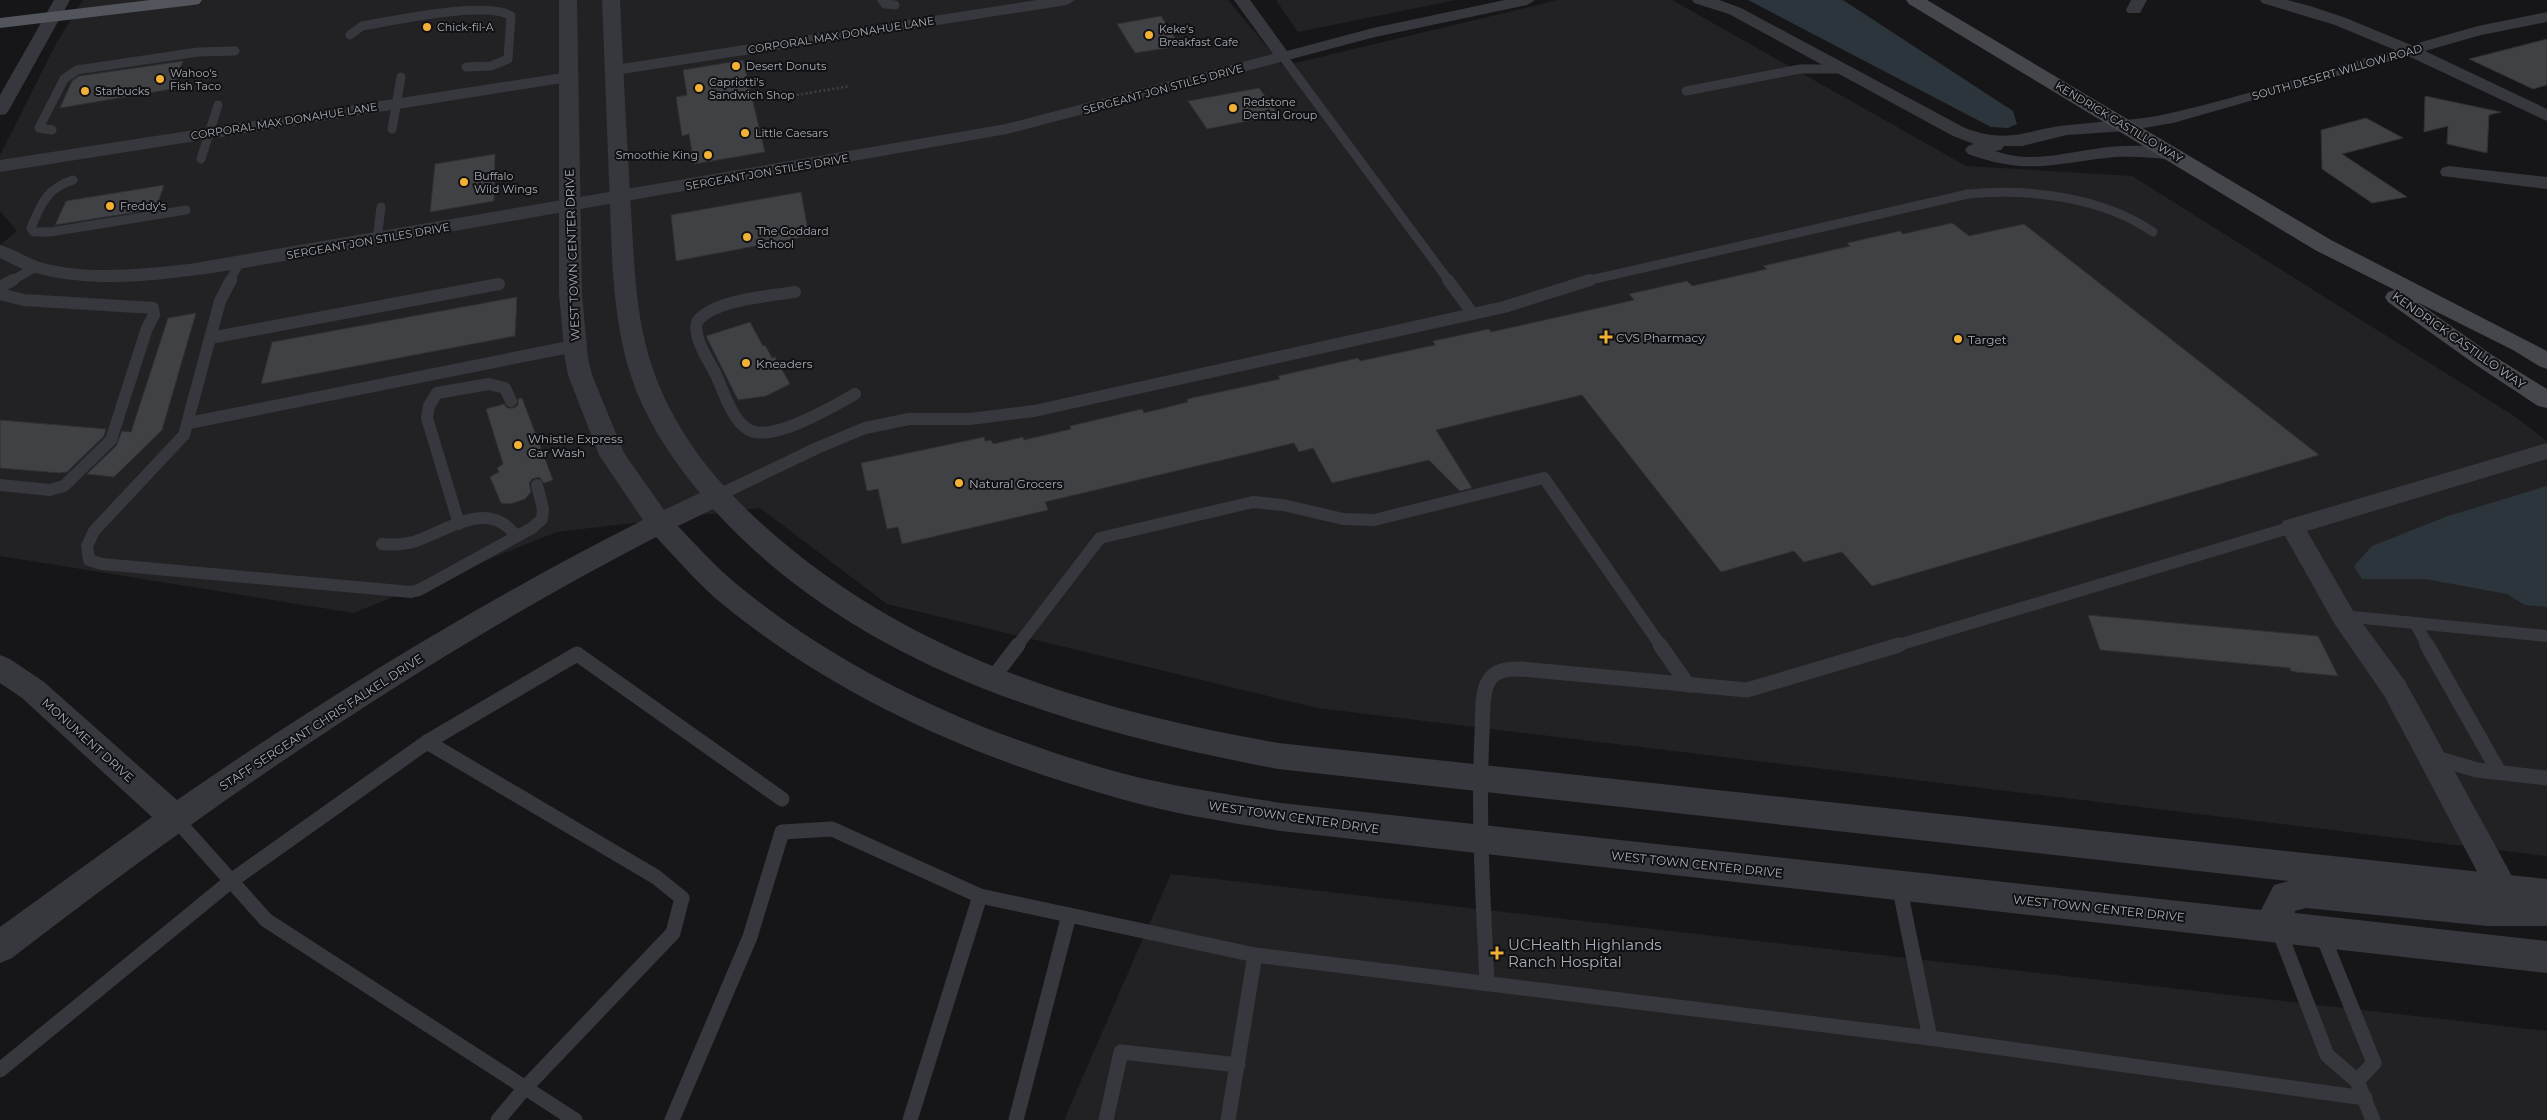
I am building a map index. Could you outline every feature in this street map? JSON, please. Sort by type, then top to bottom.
[{"type":"main road","points":[[0,23],[192,0]]},
{"type":"main road","name":"KENDRICK CASTILLO WAY","points":[[1915,0],[2323,245],[2484,360],[2547,400]]},
{"type":"main road","name":"KENDRICK CASTILLO WAY","points":[[2323,245],[2521,345],[2547,361]]},
{"type":"street","points":[[0,110],[62,0]]},
{"type":"street","name":"WEST TOWN CENTER DRIVE","points":[[568,0],[569,207],[574,346],[581,378],[604,437],[638,497],[658,523],[714,580],[746,607],[799,646],[839,671],[899,703],[976,738],[1093,778],[1199,804],[1281,817],[2547,957]]},
{"type":"street","points":[[611,0],[626,296],[637,359],[665,425],[680,449],[717,496],[767,546],[819,586],[884,627],[992,679],[1109,719],[1222,748],[1301,760],[2547,894]]},
{"type":"street","name":"CORPORAL MAX DONAHUE LANE","points":[[615,70],[1068,0]]},
{"type":"street","points":[[1242,0],[1283,57]]},
{"type":"street","name":"SERGEANT JON STILES DRIVE","points":[[0,251],[36,267],[85,274],[120,276],[154,274],[239,263],[1007,130],[1383,31],[1527,0]]},
{"type":"street","points":[[1700,0],[1721,3],[1981,142],[2004,149],[2041,151],[2081,143],[2126,126]]},
{"type":"street","points":[[2268,0],[2321,14],[2410,51],[2547,116]]},
{"type":"street","name":"SOUTH DESERT WILLOW ROAD","points":[[2126,126],[2173,118],[2478,31],[2547,17]]},
{"type":"street","name":"CORPORAL MAX DONAHUE LANE","points":[[0,166],[569,77]]},
{"type":"street","points":[[1887,93],[1965,146],[1987,155],[2013,162],[2048,163],[2116,152],[2176,155]]},
{"type":"street","points":[[2449,172],[2547,183]]},
{"type":"street","points":[[2502,888],[2434,757],[2395,689],[2342,616],[2313,560],[2292,527],[2547,451]]},
{"type":"street","name":"STAFF SERGEANT CHRIS FALKEL DRIVE","points":[[0,947],[174,817],[272,752],[436,648],[658,523],[717,496]]},
{"type":"street","name":"MONUMENT DRIVE","points":[[0,667],[33,690],[174,817]]},
{"type":"street","points":[[2278,928],[2278,908],[2286,896],[2306,893],[2487,911],[2547,911]]},
{"type":"lane","points":[[882,0],[885,4],[895,5]]},
{"type":"lane","points":[[350,34],[362,26],[484,8],[506,12],[511,16],[508,59],[491,66],[466,67]]},
{"type":"lane","points":[[52,130],[39,128],[64,79],[77,70],[203,52],[235,51]]},
{"type":"lane","points":[[1283,57],[1473,314]]},
{"type":"lane","points":[[1686,91],[1805,68],[1841,68]]},
{"type":"lane","points":[[392,130],[401,77]]},
{"type":"lane","points":[[201,159],[218,105]]},
{"type":"lane","points":[[73,180],[55,185],[49,190],[31,228],[34,232],[50,232],[186,210]]},
{"type":"lane","points":[[717,496],[830,442],[878,425],[909,419],[970,419],[1018,414],[1473,314],[1530,300],[1602,276],[1978,192],[2016,194],[2104,207],[2128,217],[2153,232]]},
{"type":"lane","points":[[376,240],[381,207]]},
{"type":"lane","points":[[239,263],[220,301],[189,423],[179,442],[87,541],[85,552],[89,560],[102,564],[397,592],[419,590],[516,536],[542,519],[543,509],[537,485]]},
{"type":"lane","points":[[0,286],[36,267]]},
{"type":"lane","points":[[210,338],[500,284]]},
{"type":"lane","points":[[795,292],[716,308],[698,320],[696,326],[698,339],[738,420],[748,431],[755,433],[771,432],[821,412],[855,394]]},
{"type":"lane","points":[[0,294],[24,300],[153,308],[154,315],[147,328],[111,440],[64,486],[50,490],[0,485]]},
{"type":"lane","points":[[189,423],[574,346]]},
{"type":"lane","points":[[459,524],[426,420],[425,410],[437,393],[488,384],[506,388],[511,401]]},
{"type":"lane","points":[[992,679],[1100,538],[1253,502],[1283,505],[1344,519],[1374,520],[1544,478],[1688,685]]},
{"type":"lane","points":[[382,544],[394,547],[412,543],[475,518],[489,518],[502,524],[516,536]]},
{"type":"lane","points":[[1486,982],[1481,840],[1482,780],[1486,687],[1489,678],[1497,672],[1522,669],[1747,690],[2292,527]]},
{"type":"lane","points":[[2342,616],[2547,636]]},
{"type":"lane","points":[[2415,623],[2499,772]]},
{"type":"lane","points":[[0,1070],[231,881],[427,742],[577,654],[782,799]]},
{"type":"lane","points":[[427,742],[656,877],[682,898],[673,933],[525,1088],[498,1120]]},
{"type":"lane","points":[[2434,757],[2477,770],[2547,778]]},
{"type":"lane","points":[[174,817],[266,920],[575,1120]]},
{"type":"lane","points":[[672,1120],[750,937],[782,832],[832,829],[980,896],[1256,955],[1930,1038],[2365,1098]]},
{"type":"lane","points":[[1899,885],[1930,1038]]},
{"type":"lane","points":[[910,1120],[980,896]]},
{"type":"lane","points":[[1016,1120],[1069,916]]},
{"type":"lane","points":[[2278,928],[2328,1055],[2357,1081],[2373,1120]]},
{"type":"lane","points":[[2321,933],[2374,1063],[2357,1081]]},
{"type":"lane","points":[[1228,1120],[1256,955]]},
{"type":"lane","points":[[1106,1120],[1121,1052],[1238,1066]]},
{"type":"path","points":[[780,98],[850,86]]},
{"type":"shaded area","points":[[83,0],[1228,0],[1283,66],[1558,0],[1672,0],[1966,166],[2132,176],[2514,416],[2547,441],[2547,856],[1317,708],[887,604],[760,508],[557,532],[353,613],[0,556],[0,245],[17,231],[0,211],[0,155],[57,42]]},
{"type":"shaded area","points":[[1276,0],[1456,0],[1298,32]]},
{"type":"shaded area","points":[[1748,0],[1843,0],[2013,111],[2017,124],[2008,128],[1991,127]]},
{"type":"shaded area","points":[[2547,486],[2547,607],[2525,605],[2507,594],[2425,579],[2362,579],[2354,566],[2372,546],[2448,516]]},
{"type":"shaded area","name":"UCHealth Highlands Ranch Hospital","points":[[1171,874],[2547,1031],[2547,1120],[1064,1120]]},
{"type":"building","name":"Keke's Breakfast Cafe","points":[[1161,16],[1180,46],[1135,53],[1117,24]]},
{"type":"building","points":[[2547,39],[2547,85],[2533,89],[2469,59]]},
{"type":"building","points":[[743,60],[765,152],[694,164],[689,134],[682,136],[676,97],[687,95],[683,70]]},
{"type":"building","points":[[183,61],[172,89],[60,108],[72,81],[79,76]]},
{"type":"building","name":"Redstone Dental Group","points":[[1259,88],[1279,115],[1207,129],[1188,101]]},
{"type":"building","points":[[2425,96],[2501,112],[2489,115],[2487,153],[2447,144],[2448,126],[2424,132]]},
{"type":"building","points":[[2366,118],[2403,138],[2342,154],[2407,197],[2372,203],[2322,169],[2321,130]]},
{"type":"building","name":"Buffalo Wild Wings","points":[[495,154],[494,201],[430,212],[435,164]]},
{"type":"building","name":"Freddy's","points":[[164,185],[156,209],[55,225],[66,201]]},
{"type":"building","points":[[801,192],[809,236],[676,261],[671,215]]},
{"type":"building","points":[[1952,223],[1969,236],[2024,224],[2319,455],[1872,586],[1842,552],[1804,562],[1794,551],[1721,572],[1582,395],[1436,430],[1472,488],[1460,491],[1429,460],[1332,483],[1313,448],[1299,452],[1294,443],[1045,502],[1048,510],[902,544],[898,527],[887,529],[878,489],[867,491],[861,463],[984,437],[985,441],[991,440],[993,444],[1023,437],[1024,440],[1071,429],[1070,426],[1142,409],[1144,413],[1188,402],[1187,399],[1280,379],[1278,376],[1358,358],[1360,361],[1435,345],[1433,341],[1489,329],[1491,332],[1634,300],[1629,294],[1687,281],[1692,286],[1767,269],[1763,266],[1850,246],[1847,243],[1900,231],[1903,234]]},
{"type":"building","points":[[517,297],[515,336],[261,384],[272,342]]},
{"type":"building","points":[[196,313],[162,430],[114,477],[87,474],[116,446],[122,431],[131,432],[168,318]]},
{"type":"building","points":[[750,322],[763,346],[765,345],[772,358],[775,357],[790,384],[766,396],[738,400],[706,336]]},
{"type":"building","name":"Whistle Express Car Wash","points":[[522,398],[553,480],[544,483],[539,477],[532,479],[529,483],[531,492],[525,499],[510,504],[501,503],[490,477],[499,472],[497,468],[503,464],[486,409],[504,404],[507,408],[514,408],[518,405],[518,399]]},
{"type":"building","points":[[0,420],[106,429],[104,436],[67,472],[0,468]]},
{"type":"building","points":[[2088,615],[2318,636],[2338,676],[2296,672],[2291,671],[2290,668],[2100,650]]},
{"type":"place","name":"Chick-fil-A","points":[[427,27]]},
{"type":"place","name":"Keke's Breakfast Cafe","points":[[1149,35]]},
{"type":"place","name":"Desert Donuts","points":[[736,66]]},
{"type":"place","name":"Wahoo's Fish Taco","points":[[160,79]]},
{"type":"place","name":"Capriotti's Sandwich Shop","points":[[699,88]]},
{"type":"place","name":"Starbucks","points":[[85,91]]},
{"type":"place","name":"Redstone Dental Group","points":[[1233,108]]},
{"type":"place","name":"Little Caesars","points":[[745,133]]},
{"type":"place","name":"Smoothie King","points":[[708,155]]},
{"type":"place","name":"Buffalo Wild Wings","points":[[464,182]]},
{"type":"place","name":"Freddy's","points":[[110,206]]},
{"type":"place","name":"The Goddard School","points":[[747,237]]},
{"type":"place","name":"CVS Pharmacy","points":[[1606,337]]},
{"type":"place","name":"Target","points":[[1958,339]]},
{"type":"place","name":"Kneaders","points":[[746,363]]},
{"type":"place","name":"Whistle Express Car Wash","points":[[518,445]]},
{"type":"place","name":"Natural Grocers","points":[[959,483]]},
{"type":"place","name":"UCHealth Highlands Ranch Hospital","points":[[1497,953]]}]
